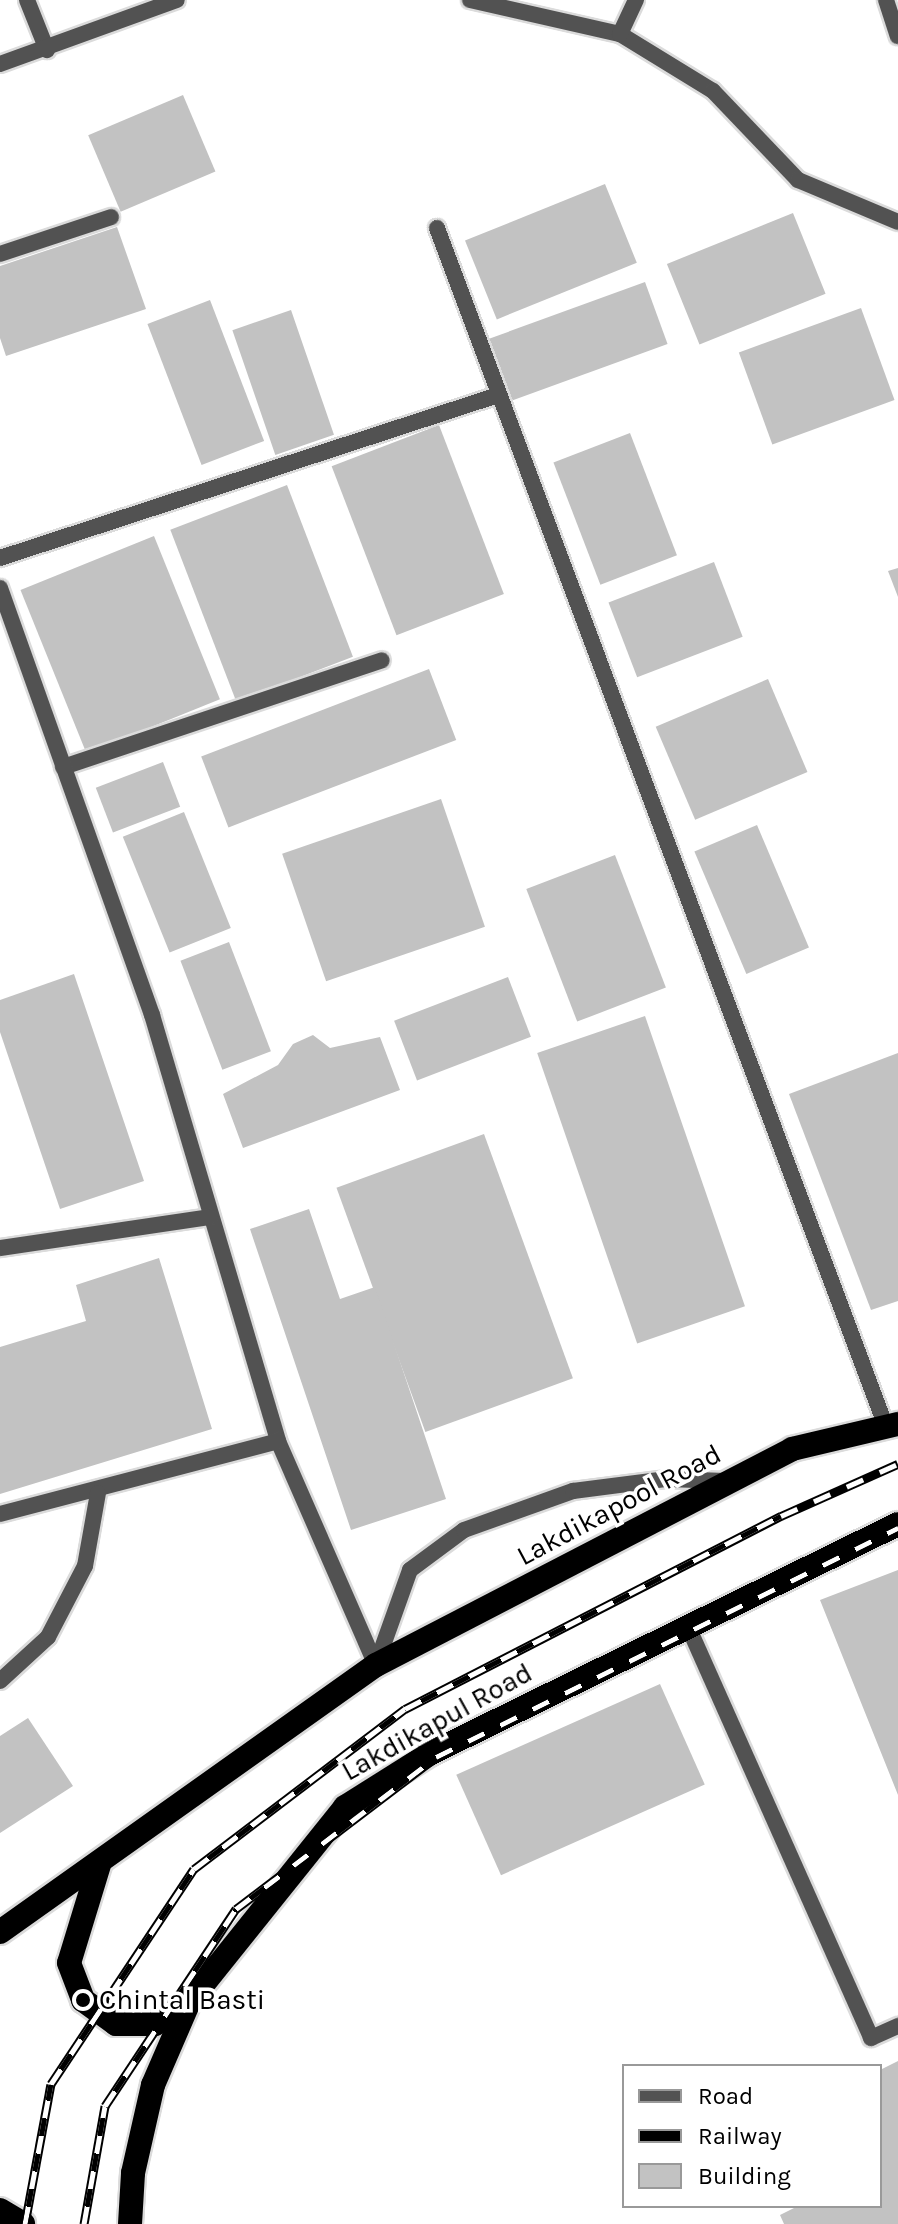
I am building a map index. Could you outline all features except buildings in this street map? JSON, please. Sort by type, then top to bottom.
[{"type":"highway","name":"Lakdikapool Road","points":[[376,1665],[792,1449],[892,1426]]},
{"type":"highway","points":[[687,1624],[898,1524]]},
{"type":"highway","name":"Lakdikapul Road","points":[[130,2224],[133,2173],[153,2085],[189,2002],[345,1807],[429,1754],[687,1624]]},
{"type":"highway","points":[[0,1932],[99,1865],[376,1665]]},
{"type":"highway","points":[[99,1865],[69,1963],[83,2000],[116,2024],[155,2024],[189,2002]]},
{"type":"highway","points":[[0,2210],[22,2224]]},
{"type":"street","points":[[27,0],[47,50]]},
{"type":"street","points":[[0,64],[47,50],[177,0]]},
{"type":"street","points":[[470,0],[620,34],[713,91],[798,180],[898,222]]},
{"type":"street","points":[[620,34],[636,0]]},
{"type":"street","points":[[886,0],[898,36]]},
{"type":"street","points":[[0,254],[111,217]]},
{"type":"street","points":[[437,228],[892,1426]]},
{"type":"street","points":[[0,558],[498,395]]},
{"type":"street","points":[[0,588],[152,1015],[278,1441],[376,1665]]},
{"type":"street","points":[[63,767],[382,660]]},
{"type":"street","points":[[0,1248],[210,1217]]},
{"type":"street","points":[[0,1514],[98,1493],[278,1441]]},
{"type":"street","points":[[376,1665],[410,1570],[464,1530],[573,1491],[667,1479],[730,1481]]},
{"type":"street","points":[[0,1681],[48,1637],[85,1566],[98,1493]]},
{"type":"street","points":[[687,1624],[871,2038],[898,2026]]},
{"type":"railway","points":[[25,2224],[51,2084],[194,1869],[405,1709],[781,1516],[898,1464]]},
{"type":"railway","points":[[84,2224],[105,2106],[236,1909],[436,1757],[898,1528]]},
{"type":"place","name":"Chintal Basti","points":[[83,2000]]}]
